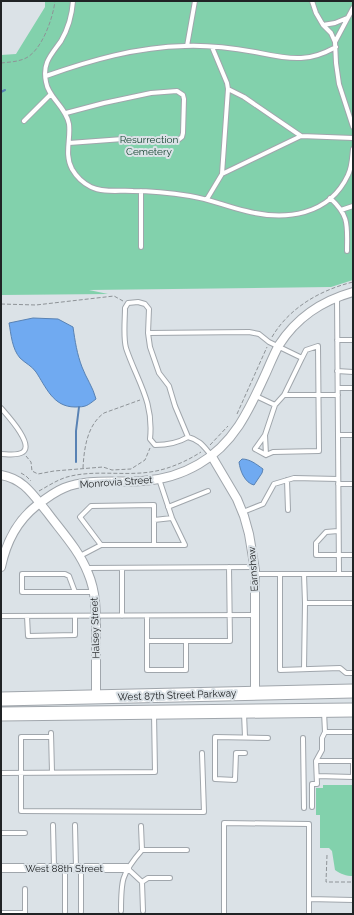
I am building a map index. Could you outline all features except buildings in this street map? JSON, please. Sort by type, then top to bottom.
[{"type":"main road","name":"West 87th Street Parkway","points":[[1,699],[255,692],[353,691]]},
{"type":"main road","name":"West 87th Street Parkway","points":[[1,714],[353,710]]},
{"type":"street","name":"Monrovia Street","points":[[1,567],[4,552],[15,529],[27,513],[56,492],[78,484],[159,479],[189,469],[201,463],[208,452],[222,446],[244,419],[278,346],[289,331],[312,310],[337,296],[353,292]]},
{"type":"street","name":"Earnshaw","points":[[208,452],[228,482],[243,512],[249,534],[255,570],[255,692]]},
{"type":"street","name":"Halsey Street","points":[[1,475],[10,476],[29,489],[79,556],[86,568],[94,592],[96,616],[96,697]]},
{"type":"street","name":"West 88th Street","points":[[1,868],[127,868]]},
{"type":"lane","points":[[73,1],[68,26],[61,41],[47,60],[46,76],[48,89],[66,113],[69,123],[68,159],[77,177],[92,188],[101,190],[141,191],[207,199],[260,214],[290,215],[304,213],[326,203],[342,184],[348,175],[353,149]]},
{"type":"lane","points":[[187,46],[195,1]]},
{"type":"lane","points":[[312,1],[316,13],[323,25],[331,33],[335,45],[336,63],[340,84],[353,127]]},
{"type":"lane","points":[[46,76],[104,57],[162,47],[187,46],[231,48],[291,58],[302,58],[326,52],[335,45],[353,8]]},
{"type":"lane","points":[[323,25],[335,23],[347,18]]},
{"type":"lane","points":[[207,199],[222,174],[228,89],[227,83],[212,47]]},
{"type":"lane","points":[[228,89],[244,97],[301,136]]},
{"type":"lane","points":[[66,113],[104,102],[151,94],[177,91],[183,95],[184,99],[183,133],[182,137],[176,141],[123,139],[69,143]]},
{"type":"lane","points":[[24,121],[51,94]]},
{"type":"lane","points":[[222,174],[301,136],[353,138]]},
{"type":"lane","points":[[140,246],[141,191]]},
{"type":"lane","points":[[330,198],[344,213],[347,225],[347,251]]},
{"type":"lane","points":[[341,210],[346,207],[353,206]]},
{"type":"lane","points":[[337,296],[339,574]]},
{"type":"lane","points":[[188,437],[175,406],[169,386],[159,373],[150,347],[148,333],[148,310],[145,304],[138,302],[128,303],[125,308],[126,346],[147,398],[151,426],[150,439],[155,445],[180,442],[188,437],[202,443],[208,452]]},
{"type":"lane","points":[[148,333],[248,332],[259,334],[270,342],[302,358]]},
{"type":"lane","points":[[337,340],[353,340]]},
{"type":"lane","points":[[318,346],[319,451],[273,452],[266,455],[255,449],[265,435],[275,405],[284,395],[306,350],[318,346]]},
{"type":"lane","points":[[337,372],[353,372]]},
{"type":"lane","points":[[338,388],[353,388]]},
{"type":"lane","points":[[284,395],[338,395]]},
{"type":"lane","points":[[255,396],[275,405]]},
{"type":"lane","points":[[1,408],[17,427],[23,436],[26,445],[26,449],[20,454],[1,454]]},
{"type":"lane","points":[[338,435],[353,434]]},
{"type":"lane","points":[[265,435],[266,455]]},
{"type":"lane","points":[[243,512],[262,504],[274,484],[294,478],[338,479]]},
{"type":"lane","points":[[79,556],[101,545],[185,545],[172,518],[159,479]]},
{"type":"lane","points":[[288,480],[288,510]]},
{"type":"lane","points":[[338,484],[353,484]]},
{"type":"lane","points":[[168,507],[208,491]]},
{"type":"lane","points":[[101,545],[80,517],[91,506],[154,505],[154,545]]},
{"type":"lane","points":[[154,520],[172,518]]},
{"type":"lane","points":[[338,531],[326,532],[316,543],[316,555],[353,555]]},
{"type":"lane","points":[[147,641],[230,640],[229,567]]},
{"type":"lane","points":[[86,568],[229,567],[280,574],[353,574]]},
{"type":"lane","points":[[122,568],[122,616]]},
{"type":"lane","points":[[75,592],[69,576],[65,574],[22,574],[22,592],[75,592],[94,592]]},
{"type":"lane","points":[[280,574],[280,670],[340,668],[346,673],[353,673]]},
{"type":"lane","points":[[304,574],[304,669]]},
{"type":"lane","points":[[305,604],[353,604]]},
{"type":"lane","points":[[1,616],[255,615]]},
{"type":"lane","points":[[27,616],[28,636],[75,635],[75,616]]},
{"type":"lane","points":[[147,616],[147,670],[186,670],[186,641]]},
{"type":"lane","points":[[312,806],[312,784],[317,784],[316,761],[322,750],[322,738],[325,732],[324,710]]},
{"type":"lane","points":[[244,712],[245,737]]},
{"type":"lane","points":[[1,773],[155,772],[154,713]]},
{"type":"lane","points":[[325,732],[352,732]]},
{"type":"lane","points":[[52,772],[51,735],[21,737],[21,811],[204,812],[202,753]]},
{"type":"lane","points":[[245,753],[236,753],[235,780],[215,779],[215,737],[268,738]]},
{"type":"lane","points":[[303,738],[304,808]]},
{"type":"lane","points":[[316,761],[353,761],[353,777],[317,776]]},
{"type":"lane","points":[[224,914],[224,823],[309,824],[309,914]]},
{"type":"lane","points":[[53,825],[54,868]]},
{"type":"lane","points":[[75,825],[82,912]]},
{"type":"lane","points":[[121,911],[121,884],[127,868],[142,850],[141,826]]},
{"type":"lane","points":[[1,833],[26,833]]},
{"type":"lane","points":[[142,850],[187,850]]},
{"type":"lane","points":[[65,868],[65,912]]},
{"type":"lane","points":[[127,868],[142,882],[143,911]]},
{"type":"lane","points":[[142,882],[148,878],[170,878]]},
{"type":"lane","points":[[1,913],[25,913],[25,889]]},
{"type":"lane","points":[[309,899],[353,900]]},
{"type":"path","points":[[1,63],[19,61],[27,58],[32,53],[39,44],[49,25],[55,1]]},
{"type":"path","points":[[236,416],[277,329],[310,298],[328,290],[353,282]]},
{"type":"path","points":[[1,304],[36,305],[114,296],[128,303]]},
{"type":"path","points":[[83,468],[89,430],[100,416],[104,413],[147,398]]},
{"type":"path","points":[[36,487],[39,491],[68,477],[84,474],[155,471],[173,466],[208,452],[228,427]]},
{"type":"path","points":[[23,452],[31,462],[32,471],[38,474],[103,466],[112,470],[131,469],[145,460],[152,442]]},
{"type":"path","points":[[20,473],[26,476],[32,483]]},
{"type":"path","points":[[327,855],[326,882],[353,882]]},
{"type":"green space","name":"Resurrection Cemetery","points":[[45,1],[353,1],[353,280],[331,287],[89,290],[108,294],[1,295],[1,55],[16,54],[45,7]]},
{"type":"green space","points":[[323,785],[353,785],[353,876],[339,873],[335,870],[332,851],[329,848],[320,848],[320,815],[316,815],[316,788],[323,788]]},
{"type":"water","points":[[33,318],[58,319],[73,327],[80,362],[96,399],[86,406],[75,407],[61,404],[47,390],[34,370],[17,354],[12,341],[9,323]]},
{"type":"water","points":[[242,459],[250,461],[263,469],[254,485],[248,482],[240,469],[239,462]]},
{"type":"waterway","points":[[1,92],[5,90]]},
{"type":"waterway","points":[[76,462],[76,431],[79,407]]}]
